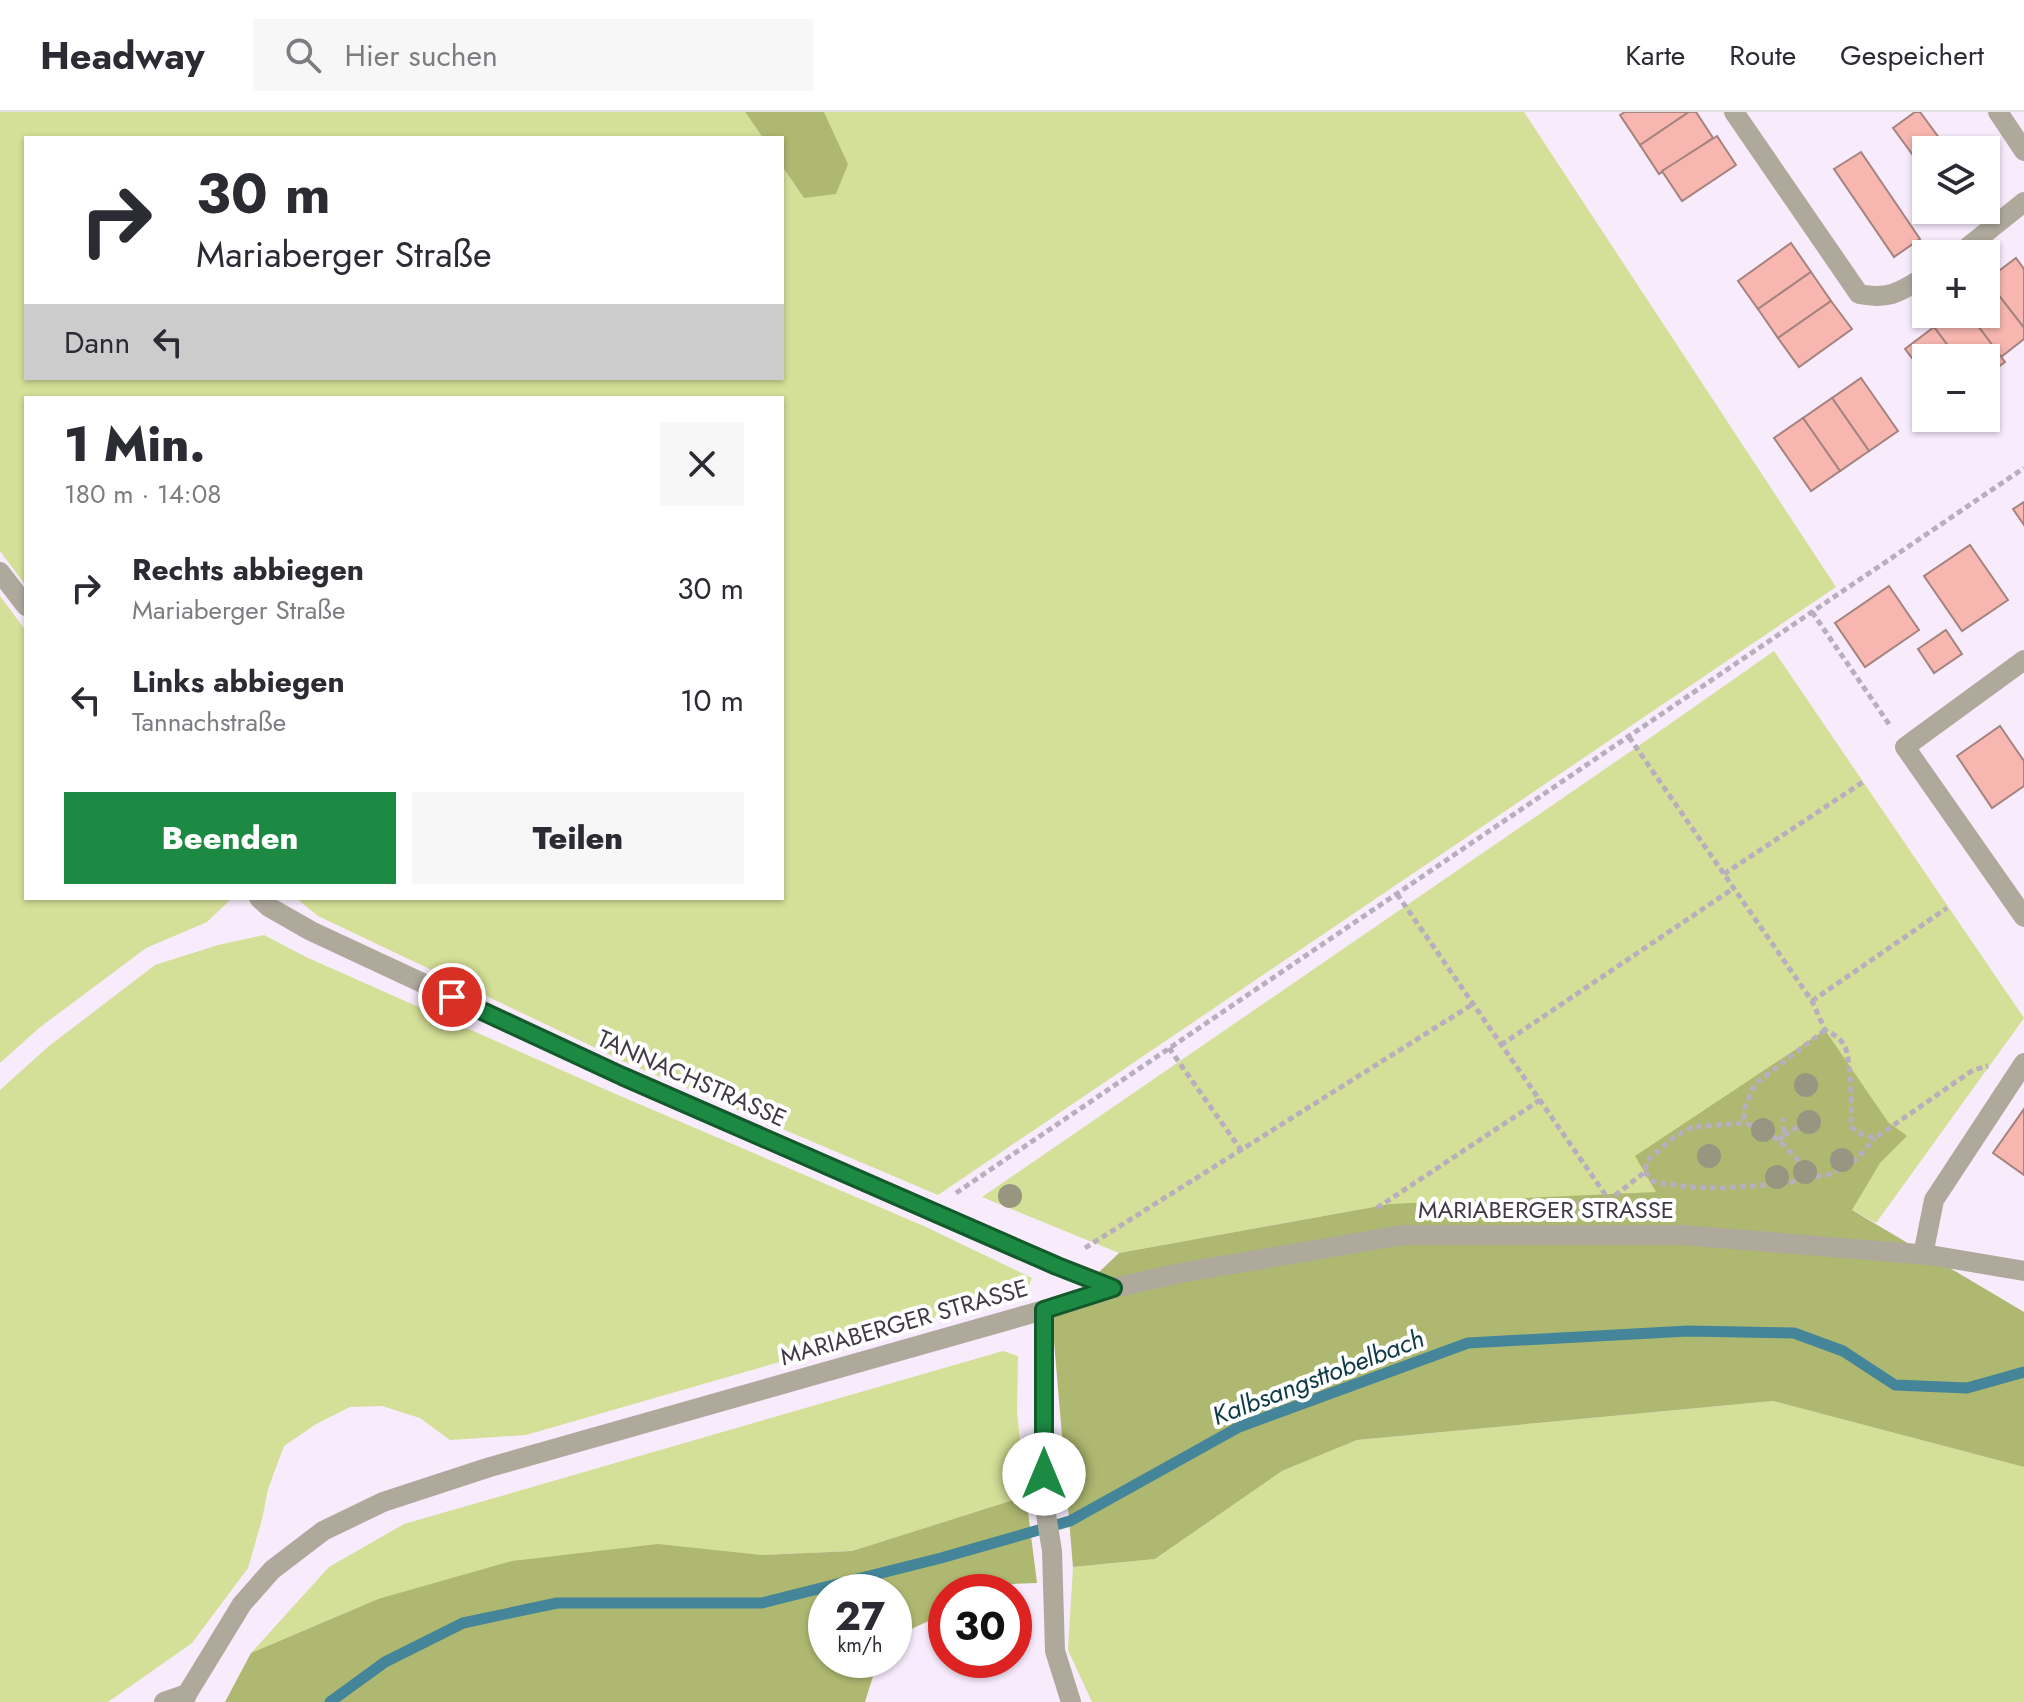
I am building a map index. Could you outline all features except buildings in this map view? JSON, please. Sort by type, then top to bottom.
[{"type":"street","points":[[1734,112],[1859,294],[1876,298],[1896,295],[1912,285]]},
{"type":"street","points":[[1998,112],[2024,151]]},
{"type":"street","points":[[1976,240],[2024,202]]},
{"type":"street","points":[[0,572],[24,603]]},
{"type":"street","points":[[2024,660],[1905,747],[2024,917]]},
{"type":"street","name":"TANNACHSTRASSE","points":[[261,900],[311,931],[622,1076],[1113,1288]]},
{"type":"street","points":[[1923,1255],[1934,1200],[2024,1063]]},
{"type":"street","name":"MARIABERGER STRASSE","points":[[186,1698],[242,1604],[272,1570],[323,1531],[383,1502],[490,1467],[1113,1288],[1180,1273],[1403,1235],[1682,1235],[1923,1255],[2024,1271]]},
{"type":"street","points":[[1044,1310],[1044,1502],[1052,1551],[1055,1651],[1071,1702]]},
{"type":"street","points":[[164,1702],[186,1698]]},
{"type":"path","points":[[931,1210],[2024,468]]},
{"type":"path","points":[[1812,612],[1905,747]]},
{"type":"path","points":[[1629,737],[1812,1001],[1825,1030],[1838,1037],[1845,1046],[1851,1091],[1851,1127],[1875,1138]]},
{"type":"path","points":[[1724,874],[1863,782]]},
{"type":"path","points":[[1501,1045],[1734,888]]},
{"type":"path","points":[[1397,894],[1609,1200]]},
{"type":"path","points":[[1812,1001],[1947,908]]},
{"type":"path","points":[[1057,1266],[1473,1004]]},
{"type":"path","points":[[1746,1123],[1745,1107],[1755,1084],[1825,1030]]},
{"type":"path","points":[[1169,1048],[1241,1150]]},
{"type":"path","points":[[1645,1172],[1654,1182],[1722,1188],[1783,1184],[1832,1174],[1857,1159],[1875,1138],[1973,1070],[1998,1063]]},
{"type":"path","points":[[1377,1208],[1540,1100]]},
{"type":"path","points":[[1783,1118],[1784,1135]]},
{"type":"path","points":[[1543,1235],[1557,1204],[1609,1200],[1645,1172],[1647,1161],[1673,1138],[1692,1127],[1746,1123],[1779,1140],[1814,1177]]},
{"type":"path","points":[[1779,1140],[1803,1124]]},
{"type":"green space","points":[[0,112],[745,112],[762,136],[24,136],[24,380],[784,380],[784,169],[804,198],[848,164],[824,112],[1524,112],[1836,587],[938,1195],[625,1062],[318,916],[298,900],[784,900],[784,396],[24,396],[24,583],[0,551]]},
{"type":"green space","points":[[745,112],[824,112],[848,164],[836,194],[804,198],[784,169],[784,136],[762,136]]},
{"type":"green space","points":[[0,596],[24,628],[24,900],[230,900],[207,922],[146,948],[39,1028],[0,1063]]},
{"type":"green space","points":[[1774,651],[2024,1018],[1876,1223],[1852,1210],[1390,1204],[1119,1253],[982,1197],[1637,747]]},
{"type":"green space","points":[[264,935],[308,958],[611,1092],[926,1227],[1032,1278],[1026,1291],[526,1435],[450,1440],[420,1418],[382,1406],[350,1407],[316,1424],[284,1446],[268,1489],[248,1568],[192,1643],[108,1702],[0,1702],[0,1090],[49,1046],[155,965],[218,945]]},
{"type":"green space","points":[[1825,1030],[1888,1122],[1907,1136],[1880,1163],[1852,1210],[2024,1312],[2024,1467],[1773,1401],[1357,1440],[1282,1471],[1155,1559],[1073,1567],[1052,1317],[1119,1253],[1390,1204],[1656,1192],[1635,1156]]},
{"type":"green space","points":[[1003,1351],[1018,1356],[1017,1412],[1026,1496],[852,1551],[761,1555],[378,1599],[251,1653],[329,1567],[404,1524]]},
{"type":"green space","points":[[1773,1401],[2024,1467],[2024,1702],[1092,1702],[1068,1650],[1073,1567],[1155,1559],[1282,1471],[1357,1440]]},
{"type":"green space","points":[[1026,1496],[1037,1583],[1032,1583],[1032,1574],[928,1574],[928,1621],[912,1629],[912,1574],[808,1574],[808,1678],[872,1678],[865,1702],[225,1702],[251,1653],[378,1599],[512,1561],[658,1544],[761,1555],[852,1551]]},
{"type":"waterway","name":"Kalbsangsttobelbach","points":[[330,1702],[385,1662],[463,1623],[557,1603],[762,1603],[941,1558],[1070,1521],[1239,1427],[1468,1343],[1688,1331],[1794,1333],[1843,1351],[1895,1385],[1967,1388],[2024,1372]]},
{"type":"route","points":[[452,997],[622,1076],[1113,1288],[1044,1310],[1044,1474]]}]
